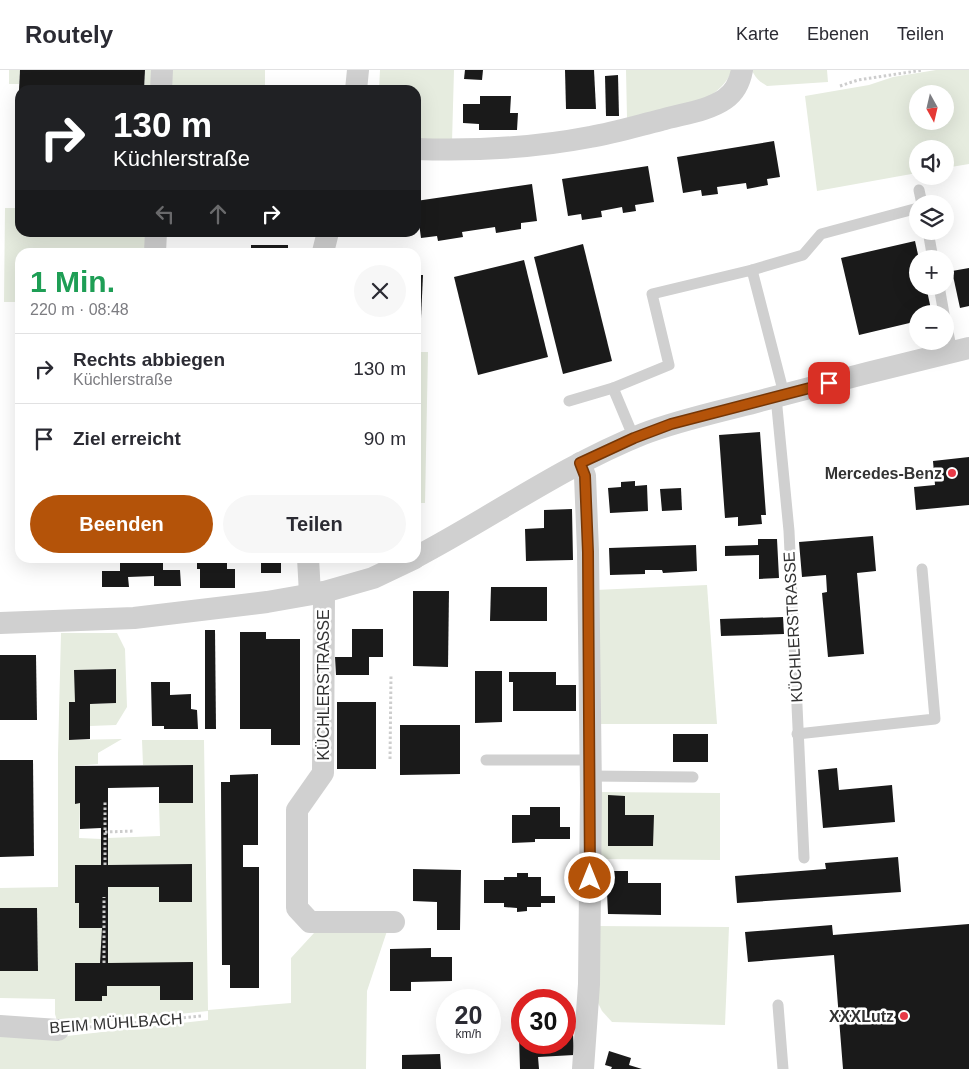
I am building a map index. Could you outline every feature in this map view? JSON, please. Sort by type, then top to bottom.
[{"type":"street","points":[[161,85],[162,70]]},
{"type":"street","points":[[356,85],[358,70]]},
{"type":"street","points":[[421,149],[511,148],[591,137],[687,113],[718,103],[727,98],[736,88],[742,70]]},
{"type":"street","name":"KÜCHLERSTRASSE","points":[[421,554],[580,463],[634,438],[671,424],[961,350]]},
{"type":"street","points":[[580,463],[585,476],[588,543],[590,768],[589,984],[583,1069]]},
{"type":"street","points":[[309,563],[317,593]]},
{"type":"street","name":"KÜCHLERSTRASSE","points":[[0,623],[134,618],[267,602],[317,593],[373,578],[404,563]]},
{"type":"street","name":"KÜCHLERSTRASSE","points":[[317,593],[323,773],[297,810],[297,908],[310,922],[394,922]]},
{"type":"street","name":"BEIM MÜHLBACH","points":[[0,1026],[58,1030]]},
{"type":"lane","points":[[919,190],[920,195]]},
{"type":"lane","points":[[570,401],[613,388],[669,365],[652,294],[752,270],[803,255],[821,234],[909,210]]},
{"type":"lane","points":[[752,270],[780,395]]},
{"type":"lane","points":[[954,335],[961,350]]},
{"type":"lane","points":[[613,388],[634,438]]},
{"type":"lane","name":"KÜCHLERSTRASSE","points":[[780,395],[804,858]]},
{"type":"lane","points":[[798,734],[936,719],[922,569]]},
{"type":"lane","points":[[486,760],[693,777]]},
{"type":"lane","points":[[778,1005],[783,1069]]},
{"type":"path","points":[[840,86],[858,80],[923,70]]},
{"type":"path","points":[[390,759],[391,675]]},
{"type":"path","points":[[105,800],[105,865]]},
{"type":"path","points":[[105,832],[135,831]]},
{"type":"path","points":[[104,898],[104,963]]},
{"type":"path","name":"BEIM MÜHLBACH","points":[[58,1030],[202,1016]]},
{"type":"shaded area","points":[[9,70],[20,70],[19,84],[9,84]]},
{"type":"shaded area","points":[[145,70],[153,70],[152,85],[144,85]]},
{"type":"shaded area","points":[[170,70],[265,70],[265,85],[169,85]]},
{"type":"shaded area","points":[[380,70],[454,70],[452,142],[421,141],[421,85],[379,85]]},
{"type":"shaded area","points":[[626,70],[732,70],[722,86],[705,98],[684,105],[627,118]]},
{"type":"shaded area","points":[[752,70],[827,70],[828,82],[767,86],[758,80]]},
{"type":"shaded area","points":[[936,70],[969,70],[969,164],[954,166],[954,140],[909,140],[909,174],[817,191],[805,96],[869,85],[893,77]]},
{"type":"shaded area","points":[[5,208],[15,208],[15,237],[147,237],[147,248],[15,248],[15,302],[4,302]]},
{"type":"shaded area","points":[[421,352],[428,352],[425,503],[421,503]]},
{"type":"shaded area","points":[[707,585],[717,724],[596,724],[595,590]]},
{"type":"shaded area","points":[[61,633],[117,633],[125,649],[127,707],[116,725],[90,726],[90,704],[116,703],[115,669],[75,670],[75,702],[70,740],[122,739],[98,753],[98,764],[75,766],[75,803],[80,803],[79,838],[101,839],[101,865],[75,865],[75,902],[79,903],[79,927],[108,887],[159,887],[159,902],[192,902],[192,864],[108,865],[108,838],[160,836],[159,803],[193,765],[143,765],[142,740],[204,740],[208,1010],[291,1003],[291,958],[314,933],[388,928],[367,991],[366,1069],[0,1069],[0,1033],[58,1037],[208,1020],[208,1011],[63,1026],[58,1024],[55,1014],[55,999],[0,998],[0,971],[38,970],[37,908],[0,908],[0,888],[58,887],[58,754]]},
{"type":"shaded area","points":[[597,792],[720,793],[720,860],[596,859]]},
{"type":"shaded area","points":[[595,926],[729,927],[725,1025],[612,1022],[602,1011],[594,995]]},
{"type":"building","points":[[20,70],[145,70],[144,85],[19,85]]},
{"type":"building","points":[[465,70],[483,70],[482,80],[464,79]]},
{"type":"building","points":[[565,70],[594,70],[596,109],[566,109]]},
{"type":"building","points":[[618,75],[619,116],[606,116],[605,76]]},
{"type":"building","points":[[480,96],[511,96],[510,113],[518,113],[517,130],[479,130],[479,124],[463,123],[463,104],[480,104]]},
{"type":"building","points":[[774,141],[780,177],[767,179],[768,185],[747,189],[746,183],[717,187],[718,194],[702,196],[701,190],[683,193],[677,157]]},
{"type":"building","points":[[648,166],[654,202],[635,205],[636,211],[623,213],[622,207],[601,211],[602,217],[582,220],[581,214],[568,216],[562,179]]},
{"type":"building","points":[[532,184],[537,221],[521,223],[521,229],[496,233],[495,227],[462,232],[463,237],[438,241],[437,236],[421,238],[421,200]]},
{"type":"building","points":[[915,241],[917,250],[909,250],[909,295],[928,295],[930,305],[909,305],[909,323],[859,335],[841,258]]},
{"type":"building","points":[[583,244],[612,361],[563,374],[534,257]]},
{"type":"building","points":[[251,245],[288,245],[288,248],[251,248]]},
{"type":"building","points":[[524,260],[548,357],[478,375],[454,277]]},
{"type":"building","points":[[969,268],[969,306],[960,308],[954,280],[954,271]]},
{"type":"building","points":[[421,275],[423,275],[421,318]]},
{"type":"building","points":[[760,432],[766,515],[761,515],[762,524],[738,526],[738,517],[725,518],[719,435]]},
{"type":"building","name":"Mercedes-Benz","points":[[969,457],[969,505],[916,510],[914,487],[935,485],[933,461]]},
{"type":"building","points":[[635,481],[635,486],[647,485],[648,511],[610,513],[608,488],[621,487],[621,482]]},
{"type":"building","points":[[681,488],[682,510],[662,511],[660,489]]},
{"type":"building","points":[[572,509],[573,560],[526,561],[525,529],[544,528],[544,510]]},
{"type":"building","points":[[873,536],[876,571],[857,573],[864,654],[828,657],[822,593],[827,592],[826,575],[802,577],[799,542]]},
{"type":"building","points":[[758,539],[777,539],[779,578],[759,579],[759,555],[725,556],[725,546],[758,545]]},
{"type":"building","points":[[696,545],[697,571],[663,573],[662,570],[645,570],[645,574],[610,575],[609,548]]},
{"type":"building","points":[[120,563],[163,563],[163,570],[180,570],[181,586],[154,586],[154,576],[128,577],[129,587],[102,587],[102,571],[120,571]]},
{"type":"building","points":[[197,563],[227,563],[227,569],[235,569],[235,588],[200,588],[200,569],[197,569]]},
{"type":"building","points":[[261,563],[281,563],[281,573],[261,573]]},
{"type":"building","points":[[491,587],[547,587],[547,621],[490,621]]},
{"type":"building","points":[[413,591],[449,591],[448,667],[413,666]]},
{"type":"building","points":[[783,617],[784,634],[721,636],[720,619]]},
{"type":"building","points":[[352,629],[383,629],[383,657],[369,657],[369,675],[336,675],[335,657],[352,657]]},
{"type":"building","points":[[205,630],[215,630],[216,729],[205,729]]},
{"type":"building","points":[[240,632],[266,632],[266,639],[300,639],[300,745],[271,745],[271,729],[240,729]]},
{"type":"building","points":[[0,655],[36,655],[37,720],[0,720]]},
{"type":"building","points":[[116,669],[116,703],[90,704],[90,739],[69,740],[69,702],[75,702],[74,670]]},
{"type":"building","points":[[475,671],[502,671],[502,722],[475,723]]},
{"type":"building","points":[[509,672],[556,672],[556,685],[576,685],[576,711],[513,711],[513,682],[509,682]]},
{"type":"building","points":[[151,682],[170,682],[170,695],[191,694],[191,709],[197,710],[198,729],[164,729],[164,726],[152,726]]},
{"type":"building","points":[[337,702],[376,702],[376,769],[337,769]]},
{"type":"building","points":[[400,725],[460,725],[460,774],[400,775]]},
{"type":"building","points":[[673,734],[708,734],[708,762],[673,762]]},
{"type":"building","points":[[0,760],[33,760],[34,856],[0,857]]},
{"type":"building","points":[[193,765],[193,803],[159,803],[159,787],[108,788],[108,865],[192,864],[192,902],[159,902],[159,887],[108,887],[108,963],[193,962],[193,1000],[160,1000],[160,986],[107,986],[107,996],[102,996],[102,1001],[75,1001],[75,963],[100,963],[102,928],[79,928],[79,903],[75,903],[75,865],[101,865],[101,828],[80,829],[80,803],[75,804],[75,766]]},
{"type":"building","points":[[837,768],[839,790],[892,785],[895,822],[823,828],[818,770]]},
{"type":"building","points":[[258,774],[258,845],[243,845],[243,867],[259,867],[259,988],[230,988],[230,965],[222,965],[221,782],[230,782],[230,775]]},
{"type":"building","points":[[608,795],[625,796],[625,815],[654,815],[653,846],[608,846]]},
{"type":"building","points":[[530,807],[560,807],[560,827],[570,827],[570,839],[535,839],[535,842],[512,843],[512,815],[530,815]]},
{"type":"building","points":[[898,857],[901,892],[737,903],[735,876],[826,869],[825,863]]},
{"type":"building","points":[[413,869],[461,870],[460,930],[437,930],[437,902],[413,901]]},
{"type":"building","points":[[606,871],[628,871],[628,883],[661,883],[661,915],[608,914]]},
{"type":"building","points":[[517,873],[528,873],[528,877],[541,877],[541,896],[555,896],[555,903],[541,903],[541,907],[527,907],[527,911],[517,912],[517,908],[504,907],[504,903],[484,903],[484,880],[504,880],[504,877],[517,877]]},
{"type":"building","points":[[0,908],[37,908],[38,971],[0,971]]},
{"type":"building","name":"XXXLutz","points":[[969,924],[969,1069],[843,1069],[834,955],[748,962],[745,932],[832,925],[833,935]]},
{"type":"building","points":[[431,948],[431,957],[452,957],[452,981],[411,982],[411,991],[390,991],[390,949]]},
{"type":"building","points":[[609,1051],[631,1058],[629,1065],[642,1069],[611,1069],[612,1067],[605,1065]]},
{"type":"building","points":[[440,1054],[441,1069],[402,1069],[402,1055]]},
{"type":"building","points":[[520,1054],[574,1054],[538,1057],[539,1069],[520,1069]]},
{"type":"place","name":"Mercedes-Benz","points":[[952,473]]},
{"type":"place","name":"XXXLutz","points":[[904,1016]]},
{"type":"route","points":[[590,878],[588,552],[585,476],[580,463],[634,438],[671,424],[829,383]]}]
